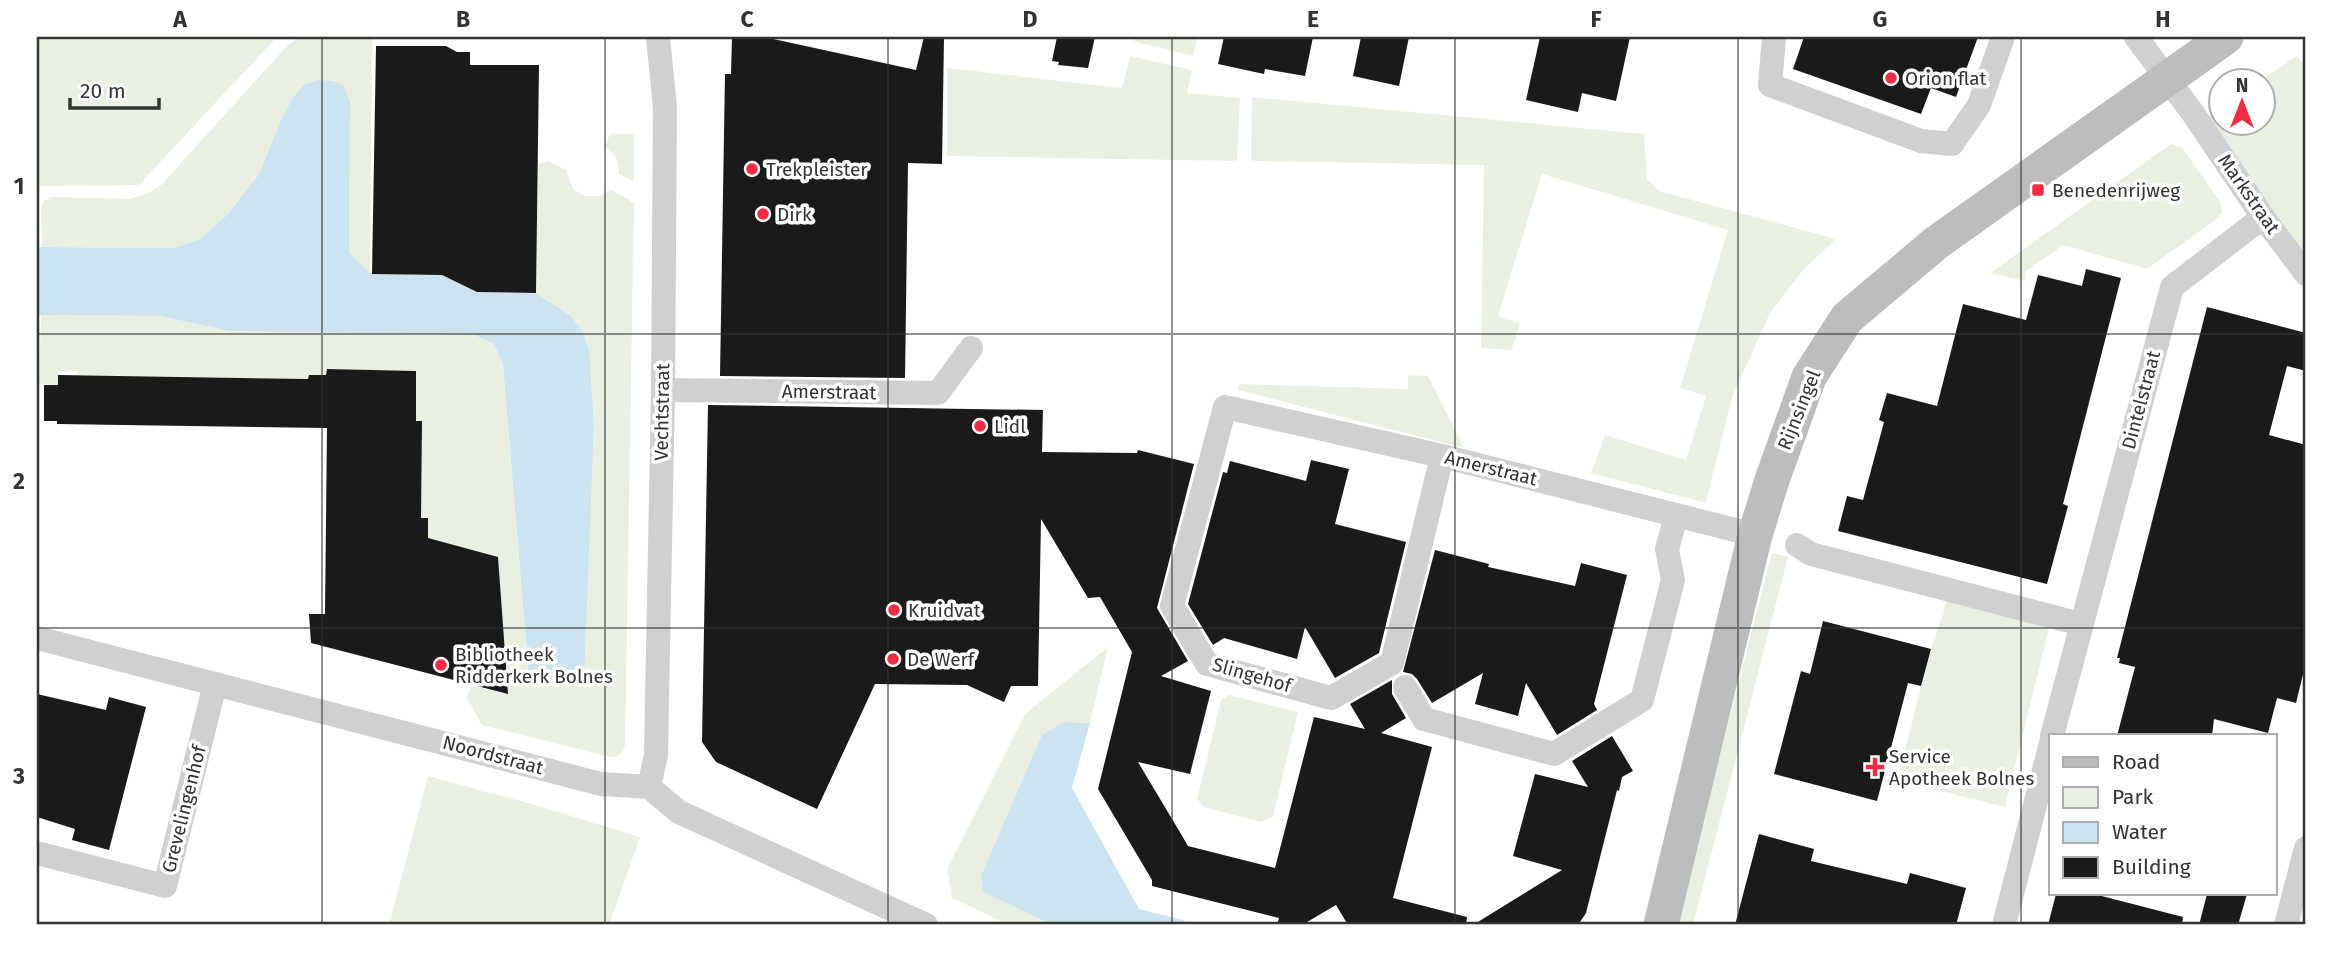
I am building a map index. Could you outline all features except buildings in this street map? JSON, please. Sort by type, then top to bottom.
[{"type":"street","name":"Vechtstraat","points":[[649,787],[656,755],[663,390],[665,108],[658,37]]},
{"type":"street","points":[[1774,37],[1770,85],[1921,141],[1952,144],[1979,105],[2003,37]]},
{"type":"street","name":"Markstraat","points":[[2136,37],[2306,274]]},
{"type":"street","name":"Rijnsingel","points":[[1661,925],[1755,535],[1809,377],[1847,318],[1936,243],[2227,37]]},
{"type":"street","name":"Dintelstraat","points":[[2053,734],[2172,287],[2263,217]]},
{"type":"street","name":"Amerstraat","points":[[663,390],[938,393],[971,348]]},
{"type":"street","name":"Amerstraat","points":[[1225,407],[1442,456],[1755,535]]},
{"type":"street","name":"Slingehof","points":[[1225,407],[1172,606],[1207,664],[1331,698],[1398,675]]},
{"type":"street","points":[[1442,456],[1398,675],[1424,719],[1553,754],[1642,700],[1673,580],[1667,549],[1676,517]]},
{"type":"street","points":[[1797,545],[1811,554],[2081,624]]},
{"type":"street","name":"Noordstraat","points":[[37,638],[601,784],[649,787]]},
{"type":"street","name":"Grevelingenhof","points":[[37,853],[165,886],[215,684]]},
{"type":"street","points":[[2004,925],[2049,751]]},
{"type":"street","points":[[649,787],[679,812],[926,925]]},
{"type":"street","points":[[2286,925],[2306,848]]},
{"type":"green space","points":[[299,37],[372,37],[370,274],[349,253],[350,102],[318,80],[305,84],[293,97],[259,174],[228,214],[200,239],[174,248],[42,247],[41,209],[44,201],[52,197],[130,199],[161,185],[285,48]]},
{"type":"green space","points":[[1134,37],[1198,37],[1193,56],[1133,41]]},
{"type":"green space","points":[[37,40],[274,40],[139,185],[37,186]]},
{"type":"green space","points":[[1130,56],[1192,70],[1187,93],[1240,98],[1237,161],[947,156],[947,68],[1122,88]]},
{"type":"green space","points":[[2297,56],[2306,69],[2306,253],[2216,136],[2276,136],[2276,70]]},
{"type":"green space","points":[[1252,97],[1644,134],[1647,179],[1659,191],[1836,239],[1803,270],[1770,313],[1732,397],[1706,503],[1591,473],[1605,435],[1686,460],[1706,396],[1680,388],[1728,230],[1542,174],[1498,316],[1520,323],[1512,350],[1481,348],[1484,165],[1251,161]]},
{"type":"green space","points":[[610,134],[634,134],[634,182],[619,174],[616,158],[605,146]]},
{"type":"green space","points":[[2171,144],[2182,148],[2220,201],[2222,212],[2218,218],[2147,269],[2063,245],[2026,271],[2025,281],[1990,273]]},
{"type":"green space","points":[[549,161],[566,170],[573,189],[585,196],[600,196],[611,190],[634,203],[625,745],[618,756],[610,757],[482,725],[467,698],[471,686],[508,694],[428,538],[421,518],[422,421],[416,421],[416,371],[327,369],[326,375],[308,379],[77,375],[77,371],[58,371],[58,385],[39,384],[41,315],[159,316],[230,331],[474,335],[494,344],[503,365],[529,677],[594,422],[589,349],[582,330],[571,316],[536,293],[538,164]]},
{"type":"green space","points":[[1408,375],[1428,376],[1464,448],[1238,390],[1239,384],[1408,389]]},
{"type":"green space","points":[[1772,553],[1788,557],[1693,925],[1676,925]]},
{"type":"green space","points":[[1948,598],[2050,624],[2005,807],[1897,780],[1931,649]]},
{"type":"green space","points":[[1108,647],[1090,723],[1064,722],[983,892],[1053,925],[1009,925],[952,898],[947,869],[1025,714]]},
{"type":"green space","points":[[1229,695],[1298,712],[1273,817],[1261,822],[1204,807],[1197,799],[1221,700]]},
{"type":"green space","points":[[428,776],[640,837],[609,925],[389,925]]},
{"type":"water","points":[[318,80],[343,85],[350,102],[349,253],[370,273],[442,275],[477,292],[536,293],[571,316],[582,330],[589,349],[594,422],[584,680],[529,678],[503,365],[494,344],[474,335],[230,331],[159,316],[37,315],[37,247],[174,248],[200,239],[228,214],[259,174],[293,97],[305,84]]},
{"type":"water","points":[[1064,722],[1090,723],[1072,788],[1139,909],[1202,925],[1053,925],[983,892],[981,876],[1042,735]]},
{"type":"place","name":"Orion flat","points":[[1891,78]]},
{"type":"place","name":"Trekpleister","points":[[752,169]]},
{"type":"place","name":"Benedenrijweg","points":[[2038,190]]},
{"type":"place","name":"Dirk","points":[[763,214]]},
{"type":"place","name":"Lidl","points":[[980,426]]},
{"type":"place","name":"Kruidvat","points":[[894,610]]},
{"type":"place","name":"De Werf","points":[[893,659]]},
{"type":"place","name":"Bibliotheek Ridderkerk Bolnes","points":[[441,665]]},
{"type":"place","name":"Service Apotheek Bolnes","points":[[1875,767]]}]
